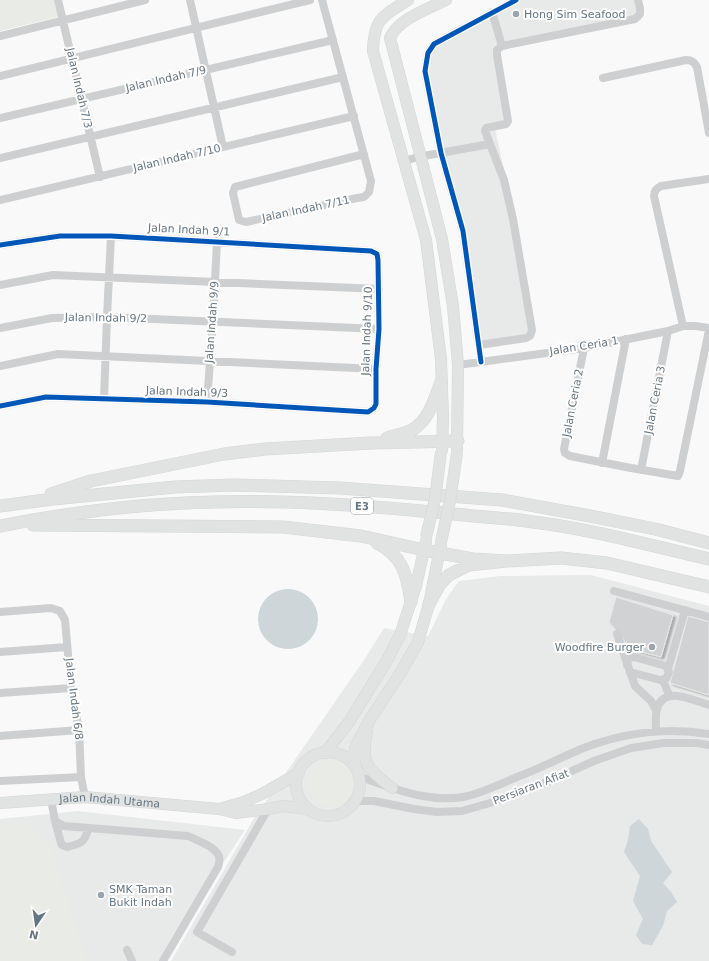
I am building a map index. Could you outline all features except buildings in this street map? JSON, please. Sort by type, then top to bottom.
[{"type":"highway","points":[[371,442],[411,431],[423,422],[431,409],[441,382]]},
{"type":"highway","points":[[23,503],[91,481],[224,454],[265,449],[371,442],[457,447]]},
{"type":"highway","name":"E3","points":[[0,506],[107,493],[175,487],[234,485],[340,488],[502,500],[655,529],[709,543]]},
{"type":"highway","name":"E3","points":[[6,525],[33,519],[114,508],[186,503],[244,502],[337,505],[396,508],[534,522],[598,534],[709,559]]},
{"type":"highway","points":[[6,525],[283,527],[361,536],[424,550],[440,547],[473,559],[506,561]]},
{"type":"highway","points":[[361,536],[388,549],[401,564],[407,578],[411,602]]},
{"type":"highway","points":[[429,604],[440,584],[449,574],[469,566],[506,561],[561,558],[607,563],[709,587]]},
{"type":"main road","points":[[325,753],[349,722],[386,662],[400,635],[411,602],[424,550],[435,499],[442,447],[440,345],[426,240],[373,51],[376,26],[382,18],[408,0]]},
{"type":"main road","points":[[358,773],[350,761],[343,756],[334,753],[325,753],[309,759],[303,765],[296,782],[301,802],[316,814],[330,816],[344,812],[351,807],[358,798],[360,788],[358,773],[354,755],[356,745],[418,642],[429,604],[450,501],[457,447],[458,365],[453,306],[442,239],[390,38],[400,24],[446,0]]},
{"type":"main road","points":[[371,718],[364,744],[364,757],[375,775],[392,788]]},
{"type":"main road","points":[[219,809],[244,802],[262,794],[299,773]]},
{"type":"main road","name":"Jalan Indah Utama","points":[[0,803],[86,797],[219,809],[236,813],[284,806],[308,809]]},
{"type":"street","name":"Jalan Indah 7/3","points":[[58,0],[100,177]]},
{"type":"street","points":[[0,36],[145,0]]},
{"type":"street","points":[[190,0],[223,147]]},
{"type":"street","points":[[0,76],[310,0]]},
{"type":"street","points":[[322,0],[364,154]]},
{"type":"street","points":[[482,362],[463,231],[441,153],[425,71],[428,53],[434,44],[516,0]]},
{"type":"street","points":[[479,346],[526,338],[530,336],[532,330],[513,219],[504,180],[485,131],[486,128],[506,124],[508,121],[497,50],[502,46],[634,19],[640,14],[638,0]]},
{"type":"street","points":[[492,12],[502,46]]},
{"type":"street","name":"Jalan Indah 7/9","points":[[0,118],[333,40]]},
{"type":"street","points":[[603,78],[691,60],[696,67],[709,133]]},
{"type":"street","points":[[0,158],[343,77]]},
{"type":"street","name":"Jalan Indah 7/10","points":[[0,200],[354,116]]},
{"type":"street","points":[[404,161],[490,144]]},
{"type":"street","name":"Jalan Indah 7/11","points":[[364,154],[371,180],[369,192],[364,197],[246,222],[241,221],[238,217],[233,193],[236,186],[364,154]]},
{"type":"street","points":[[683,326],[654,192],[661,186],[709,179]]},
{"type":"street","name":"Jalan Indah 9/1","points":[[0,245],[60,236],[111,236],[371,251],[377,254]]},
{"type":"street","points":[[104,399],[111,236]]},
{"type":"street","name":"Jalan Indah 9/9","points":[[207,402],[217,242]]},
{"type":"street","name":"Jalan Indah 9/10","points":[[374,408],[376,404],[376,368],[379,329],[377,254]]},
{"type":"street","points":[[0,285],[53,275],[379,289]]},
{"type":"street","name":"Jalan Indah 9/2","points":[[0,328],[52,318],[107,317],[379,329]]},
{"type":"street","name":"Jalan Ceria 1","points":[[458,365],[584,348],[668,331],[683,326],[695,326],[709,329]]},
{"type":"street","points":[[626,340],[602,463],[675,476],[679,475],[709,329]]},
{"type":"street","name":"Jalan Ceria 3","points":[[641,470],[668,331]]},
{"type":"street","name":"Jalan Ceria 2","points":[[584,348],[564,449],[570,456],[602,463]]},
{"type":"street","points":[[0,366],[58,354],[376,368]]},
{"type":"street","name":"Jalan Indah 9/3","points":[[0,406],[46,397],[207,402],[368,412],[374,408]]},
{"type":"street","points":[[614,591],[709,617]]},
{"type":"street","name":"Jalan Indah 6/8","points":[[0,612],[51,608],[60,611],[65,620],[71,688],[79,730],[81,777],[86,797]]},
{"type":"street","points":[[663,680],[668,676],[668,669],[685,610]]},
{"type":"street","points":[[617,634],[635,686],[651,701],[656,710],[656,731]]},
{"type":"street","points":[[0,652],[68,647]]},
{"type":"street","points":[[629,669],[629,658],[634,656],[666,666],[668,669]]},
{"type":"street","points":[[629,669],[663,680]]},
{"type":"street","points":[[663,680],[669,695]]},
{"type":"street","points":[[0,693],[71,688]]},
{"type":"street","points":[[656,710],[664,698],[669,695],[675,695],[709,705]]},
{"type":"street","points":[[0,736],[79,730]]},
{"type":"street","name":"Persiaran Afiat","points":[[358,773],[405,792],[442,798],[464,797],[497,786],[582,749],[622,736],[656,731],[691,731],[709,734]]},
{"type":"street","name":"Persiaran Afiat","points":[[351,807],[358,801],[374,801],[437,812],[462,811],[490,803],[631,748],[664,743],[696,743],[709,745]]},
{"type":"street","points":[[0,781],[81,777]]},
{"type":"street","points":[[453,798],[453,811]]},
{"type":"street","points":[[51,799],[55,821],[62,845],[67,847],[83,841],[87,836],[88,828]]},
{"type":"street","points":[[232,952],[197,932],[268,809]]},
{"type":"street","points":[[55,821],[59,825],[64,826],[188,836],[216,851],[219,857],[218,867],[163,961]]},
{"type":"street","points":[[127,950],[132,961]]},
{"type":"shaded area","points":[[0,0],[54,0],[58,17],[0,31]]},
{"type":"shaded area","points":[[509,0],[642,0],[643,8],[641,20],[503,48],[500,51],[510,121],[495,128],[506,179],[532,337],[477,348],[460,232],[425,52],[433,41],[447,32]]},
{"type":"shaded area","points":[[591,575],[709,606],[709,961],[171,961],[253,820],[364,660],[384,628],[428,636],[446,599],[459,581],[500,576]]},
{"type":"shaded area","points":[[288,589],[300,591],[313,602],[316,607],[318,619],[316,631],[305,644],[300,647],[288,649],[276,647],[263,636],[260,631],[258,619],[260,607],[271,594],[276,591]]},
{"type":"shaded area","points":[[326,759],[336,759],[348,766],[355,778],[355,788],[348,800],[336,807],[326,807],[318,803],[311,796],[307,788],[307,778],[311,770],[318,763]]},
{"type":"shaded area","name":"SMK Taman Bukit Indah","points":[[78,811],[245,830],[159,961],[0,961],[0,819]]},
{"type":"shaded area","points":[[639,819],[648,829],[651,841],[672,872],[663,883],[677,902],[667,911],[663,926],[652,945],[642,944],[636,935],[643,919],[633,901],[640,876],[624,852],[630,826]]},
{"type":"shaded area","points":[[26,823],[51,847],[86,961],[0,961],[0,826]]},
{"type":"cycle path","points":[[481,362],[463,231],[441,153],[425,71],[428,53],[434,44],[516,0]]},
{"type":"cycle path","points":[[0,245],[60,236],[111,236],[371,251],[377,254],[378,260],[379,329],[376,369],[376,404],[374,408],[368,412],[207,402],[46,397],[0,406]]},
{"type":"place","name":"Hong Sim Seafood","points":[[516,14]]},
{"type":"place","name":"Woodfire Burger","points":[[652,647]]},
{"type":"place","name":"SMK Taman Bukit Indah","points":[[101,895]]}]
